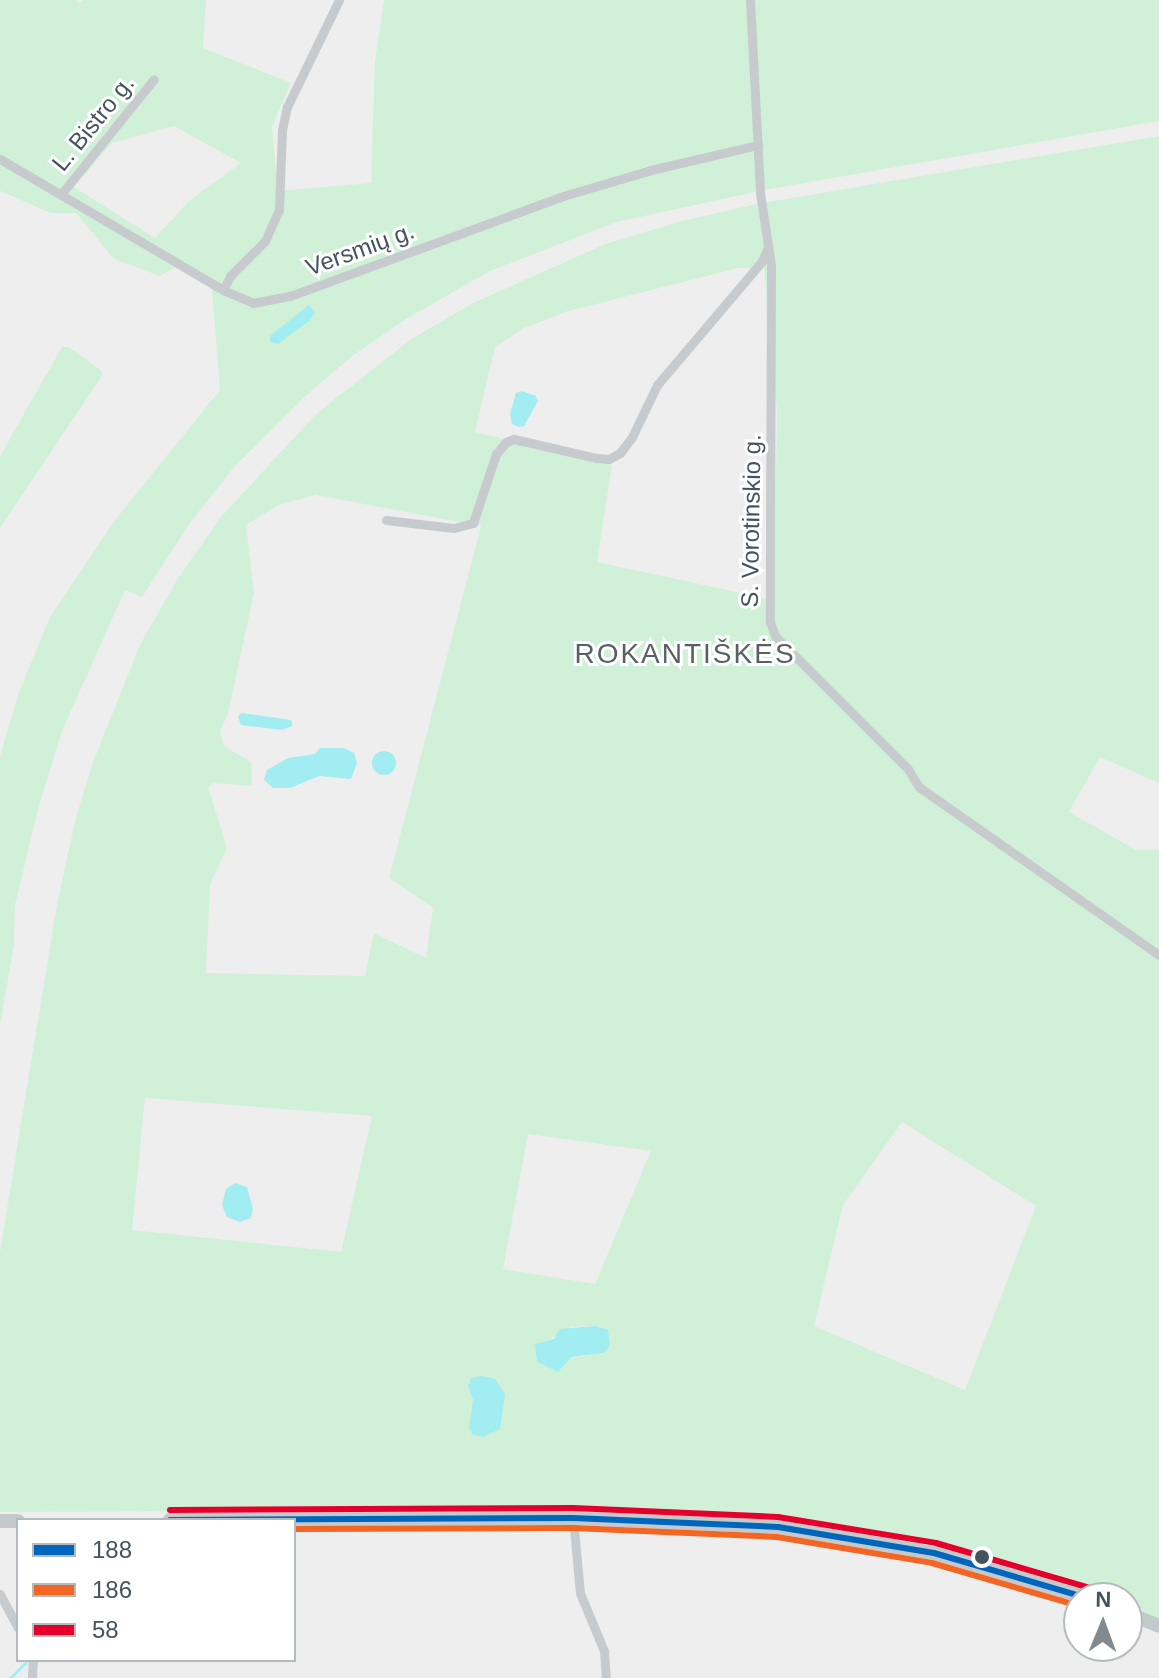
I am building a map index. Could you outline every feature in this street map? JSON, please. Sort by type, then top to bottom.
[{"type":"main road","points":[[296,1519],[573,1518],[724,1522],[833,1534],[970,1561],[1063,1590]]},
{"type":"street","points":[[223,290],[230,276],[265,241],[279,209],[282,130],[287,107],[339,0]]},
{"type":"street","name":"S. Vorotinskio g.","points":[[750,0],[760,193],[768,247],[770,622],[775,636],[908,769],[919,787],[1159,955]]},
{"type":"street","name":"L. Bistro g.","points":[[62,193],[154,79]]},
{"type":"street","name":"Versmių g.","points":[[0,159],[243,301],[268,302],[563,196],[655,169],[758,145]]},
{"type":"street","points":[[386,520],[454,528],[473,523],[496,454],[506,442],[514,439],[596,458],[609,459],[620,453],[632,437],[657,385],[762,261],[768,247]]},
{"type":"street","points":[[573,1518],[580,1593],[604,1651],[606,1678]]},
{"type":"street","points":[[0,1594],[16,1624]]},
{"type":"green space","points":[[0,0],[76,0],[79,3],[83,0],[206,0],[203,48],[291,83],[272,126],[278,191],[371,183],[375,61],[384,0],[1159,0],[1159,121],[764,190],[617,222],[490,271],[406,319],[352,356],[309,393],[236,465],[190,523],[142,597],[125,590],[62,731],[38,809],[15,905],[14,945],[0,1025],[0,756],[19,692],[50,617],[115,520],[220,390],[212,289],[175,267],[160,276],[114,259],[76,213],[51,213],[0,191]],"holes":[[[174,126],[241,163],[190,200],[155,238],[74,187],[112,143]]]},
{"type":"green space","points":[[1159,136],[1159,783],[1100,757],[1069,812],[1136,850],[1159,850],[1159,1621],[1143,1614],[1143,1582],[1063,1582],[1009,1561],[937,1544],[796,1521],[703,1513],[583,1510],[0,1512],[0,1252],[56,910],[75,821],[93,762],[140,645],[177,580],[220,518],[316,414],[410,340],[471,304],[605,244],[682,221],[756,204]],"holes":[[[738,268],[764,268],[777,411],[774,600],[597,562],[612,465],[475,432],[495,347],[522,329],[565,312]],[[316,495],[481,526],[389,878],[433,908],[426,958],[374,933],[365,976],[206,973],[210,885],[227,848],[208,787],[213,783],[252,786],[251,762],[224,746],[220,732],[228,713],[254,593],[246,525],[278,505]],[[145,1098],[372,1116],[341,1252],[132,1230]],[[902,1122],[1036,1206],[965,1390],[814,1326],[843,1205]],[[528,1134],[651,1151],[595,1284],[503,1269]],[[595,1326],[604,1353],[572,1358],[558,1372],[537,1362],[536,1355],[544,1343],[571,1327]]]},
{"type":"green space","points":[[62,347],[69,347],[102,371],[102,376],[0,528],[0,456]]},
{"type":"water","points":[[309,305],[315,313],[309,321],[278,344],[270,342],[270,336]]},
{"type":"water","points":[[522,391],[536,396],[538,401],[524,426],[519,427],[512,424],[510,414],[516,393]]},
{"type":"water","points":[[241,713],[285,719],[292,721],[292,726],[282,730],[241,725],[238,717]]},
{"type":"water","points":[[320,748],[344,748],[354,753],[357,763],[351,779],[319,776],[290,788],[273,788],[264,780],[267,770],[288,758],[315,754]]},
{"type":"water","points":[[384,751],[393,754],[396,763],[393,772],[384,775],[375,772],[372,763],[375,754]]},
{"type":"water","points":[[235,1183],[247,1187],[253,1209],[251,1218],[240,1222],[227,1217],[222,1205],[226,1189]]},
{"type":"water","points":[[595,1326],[608,1330],[610,1346],[604,1353],[572,1357],[558,1372],[537,1362],[535,1344],[554,1339],[560,1329]]},
{"type":"water","points":[[482,1376],[495,1379],[505,1394],[500,1429],[483,1437],[473,1435],[469,1429],[473,1399],[468,1387],[471,1378]]},
{"type":"waterway","points":[[10,1678],[26,1662]]},
{"type":"transit line","name":"58","points":[[170,1510],[573,1508],[778,1517],[936,1543],[1069,1582]]},
{"type":"transit line","name":"188","points":[[296,1519],[573,1518],[778,1527],[934,1553],[1063,1591]]},
{"type":"transit line","name":"186","points":[[296,1529],[573,1528],[777,1537],[932,1563],[1063,1601]]},
{"type":"district","name":"ROKANTIŠKĖS","points":[[685,654]]}]
